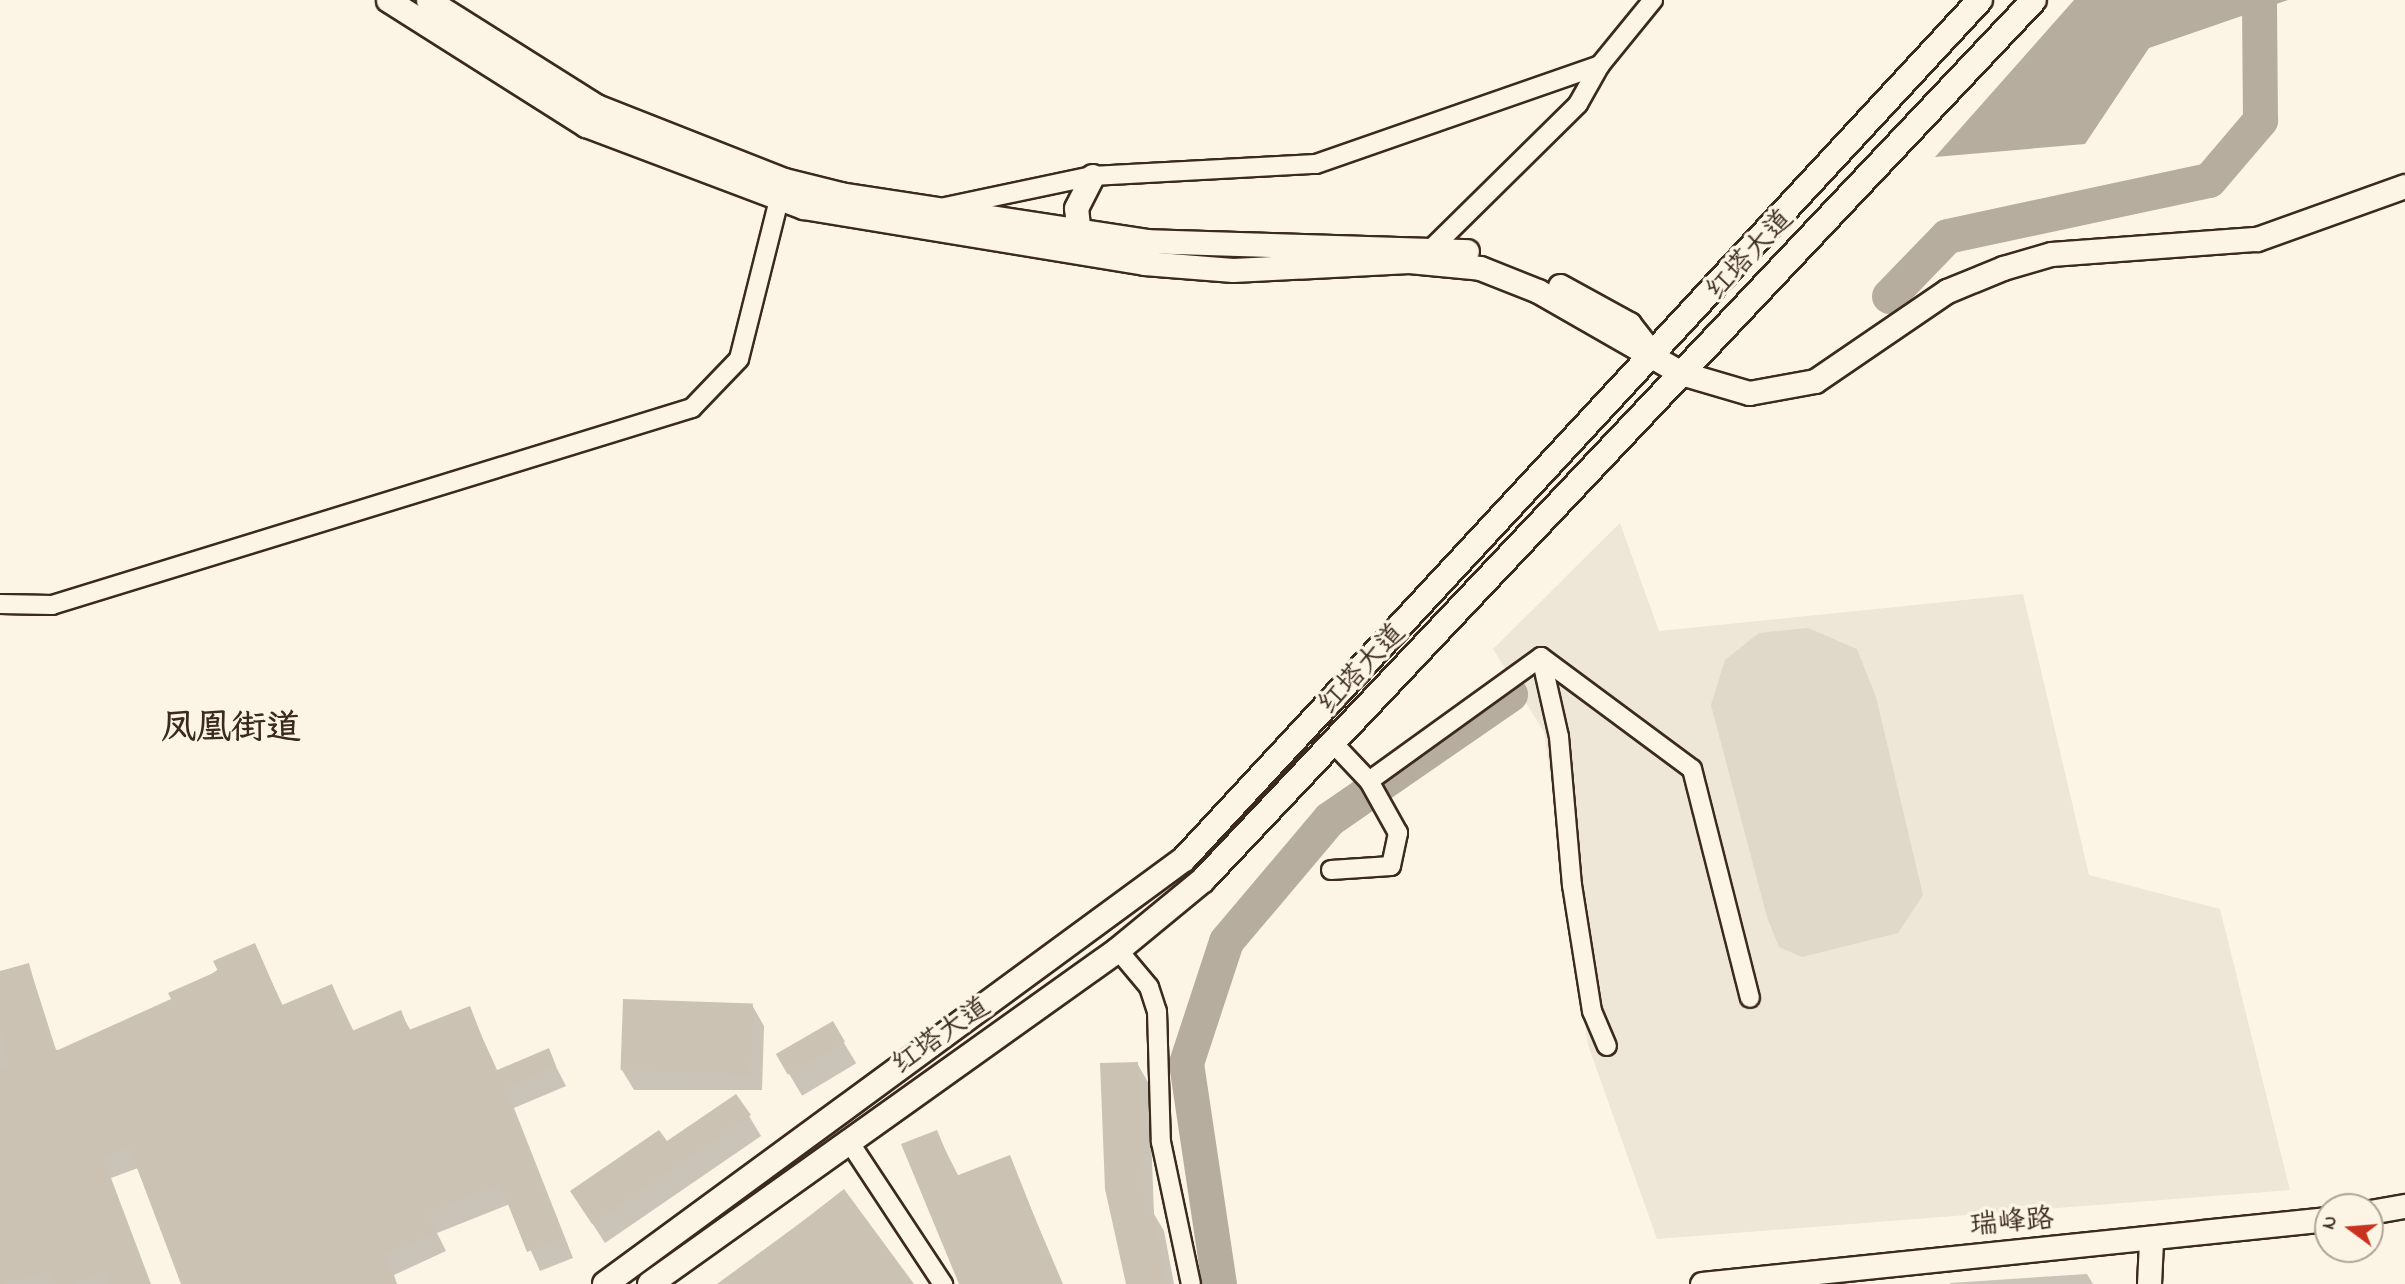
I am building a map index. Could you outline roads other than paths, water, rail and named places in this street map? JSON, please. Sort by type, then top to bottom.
[{"type":"main road","name":"红塔大道","points":[[605,1284],[1184,859],[1650,351],[1980,0]]},
{"type":"main road","name":"红塔大道","points":[[650,1284],[848,1140],[1118,950],[1203,880],[2034,0]]},
{"type":"street","points":[[388,0],[586,125],[781,189],[1087,257],[1233,270],[1425,253],[1578,104],[1600,65],[1653,0]]},
{"type":"street","points":[[428,0],[596,106],[781,189],[938,208],[1077,232],[1251,249],[1496,257],[1534,272],[1629,324],[1650,351],[1681,373],[1749,393],[1781,390],[1815,381],[1947,291],[2003,268],[2051,254],[2258,239],[2405,186]]},
{"type":"street","points":[[938,208],[1092,176],[1316,164],[1600,65]]},
{"type":"street","points":[[1087,257],[1077,232],[1076,208],[1092,176]]},
{"type":"street","points":[[0,604],[52,604],[692,408],[739,359],[781,189]]},
{"type":"street","points":[[1370,783],[1541,657]]},
{"type":"street","points":[[1541,657],[1692,769],[1750,998]]},
{"type":"street","points":[[1541,657],[1559,737],[1572,885],[1592,1012],[1607,1046]]},
{"type":"street","points":[[1331,870],[1391,866],[1398,833],[1370,783],[1334,744]]},
{"type":"street","points":[[1118,950],[1149,987],[1157,1010],[1161,1142],[1191,1284]]},
{"type":"street","points":[[848,1140],[943,1284]]},
{"type":"street","points":[[2384,1210],[2405,1206]]},
{"type":"street","name":"瑞峰路","points":[[1702,1284],[2151,1242],[2314,1221]]},
{"type":"street","points":[[2149,1284],[2151,1242]]},
{"type":"waterway","points":[[1889,296],[1947,236],[2209,180],[2260,120],[2259,0]]},
{"type":"waterway","points":[[1219,1284],[1186,1063],[1226,941],[1329,819],[1510,694]]},
{"type":"district","name":"凤凰街道","points":[[231,730]]}]
